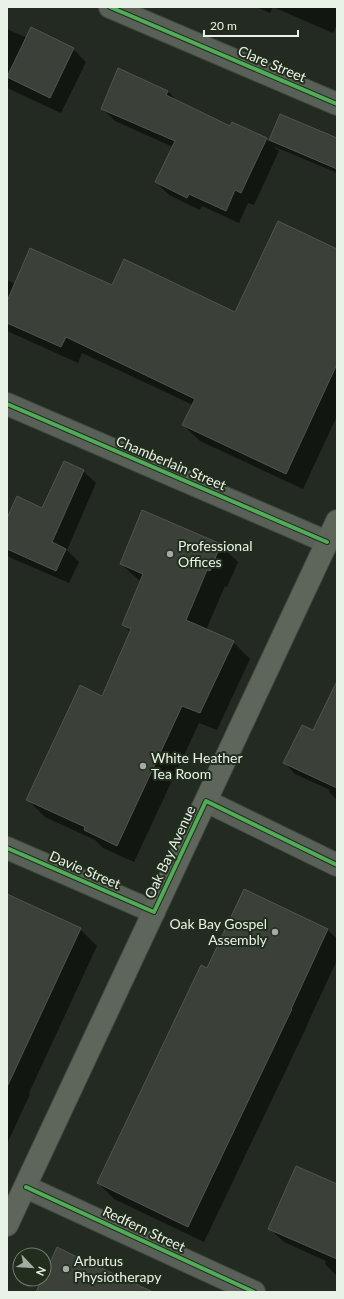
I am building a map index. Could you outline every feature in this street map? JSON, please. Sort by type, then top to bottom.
[{"type":"main road","name":"Oak Bay Avenue","points":[[7,1225],[337,521]]},
{"type":"street","name":"Clare Street","points":[[110,7],[337,104]]},
{"type":"street","name":"Chamberlain Street","points":[[7,404],[327,542]]},
{"type":"street","points":[[206,801],[337,865]]},
{"type":"street","name":"Davie Street","points":[[7,848],[154,912]]},
{"type":"street","name":"Redfern Street","points":[[26,1187],[254,1292]]},
{"type":"building","points":[[31,27],[74,48],[50,98],[7,77]]},
{"type":"building","points":[[118,68],[168,91],[166,95],[230,126],[232,122],[267,138],[241,193],[235,190],[226,211],[189,194],[187,198],[155,182],[175,141],[101,109]]},
{"type":"building","points":[[280,114],[337,138],[337,169],[269,140]]},
{"type":"building","points":[[278,221],[337,249],[337,364],[286,474],[182,425],[195,399],[66,337],[61,347],[7,323],[7,301],[30,248],[112,285],[124,259],[235,312]]},
{"type":"building","points":[[64,461],[84,470],[52,542],[66,549],[56,571],[7,549],[7,518],[17,496],[42,508]]},
{"type":"building","points":[[142,510],[221,544],[210,571],[207,570],[186,620],[234,641],[200,713],[182,706],[117,846],[84,830],[85,827],[26,800],[80,685],[102,696],[131,629],[122,625],[143,574],[120,564]]},
{"type":"building","points":[[337,681],[337,788],[283,763],[302,725],[313,730]]},
{"type":"building","points":[[244,889],[328,929],[292,1009],[188,1227],[97,1183],[201,965],[207,968]]},
{"type":"building","points":[[7,894],[81,928],[7,1087]]},
{"type":"building","points":[[296,1166],[337,1184],[337,1259],[268,1229]]},
{"type":"building","points":[[57,1247],[153,1292],[36,1292],[38,1287],[52,1287],[52,1258]]},
{"type":"cycle path","points":[[110,7],[337,104]]},
{"type":"cycle path","points":[[7,404],[327,542]]},
{"type":"cycle path","points":[[7,848],[154,912],[206,801],[337,865]]},
{"type":"cycle path","points":[[26,1187],[254,1292]]},
{"type":"place","name":"Professional Offices","points":[[170,554]]},
{"type":"place","name":"White Heather Tea Room","points":[[143,766]]},
{"type":"place","name":"Oak Bay Gospel Assembly","points":[[275,932]]},
{"type":"place","name":"Arbutus Physiotherapy","points":[[66,1269]]}]
